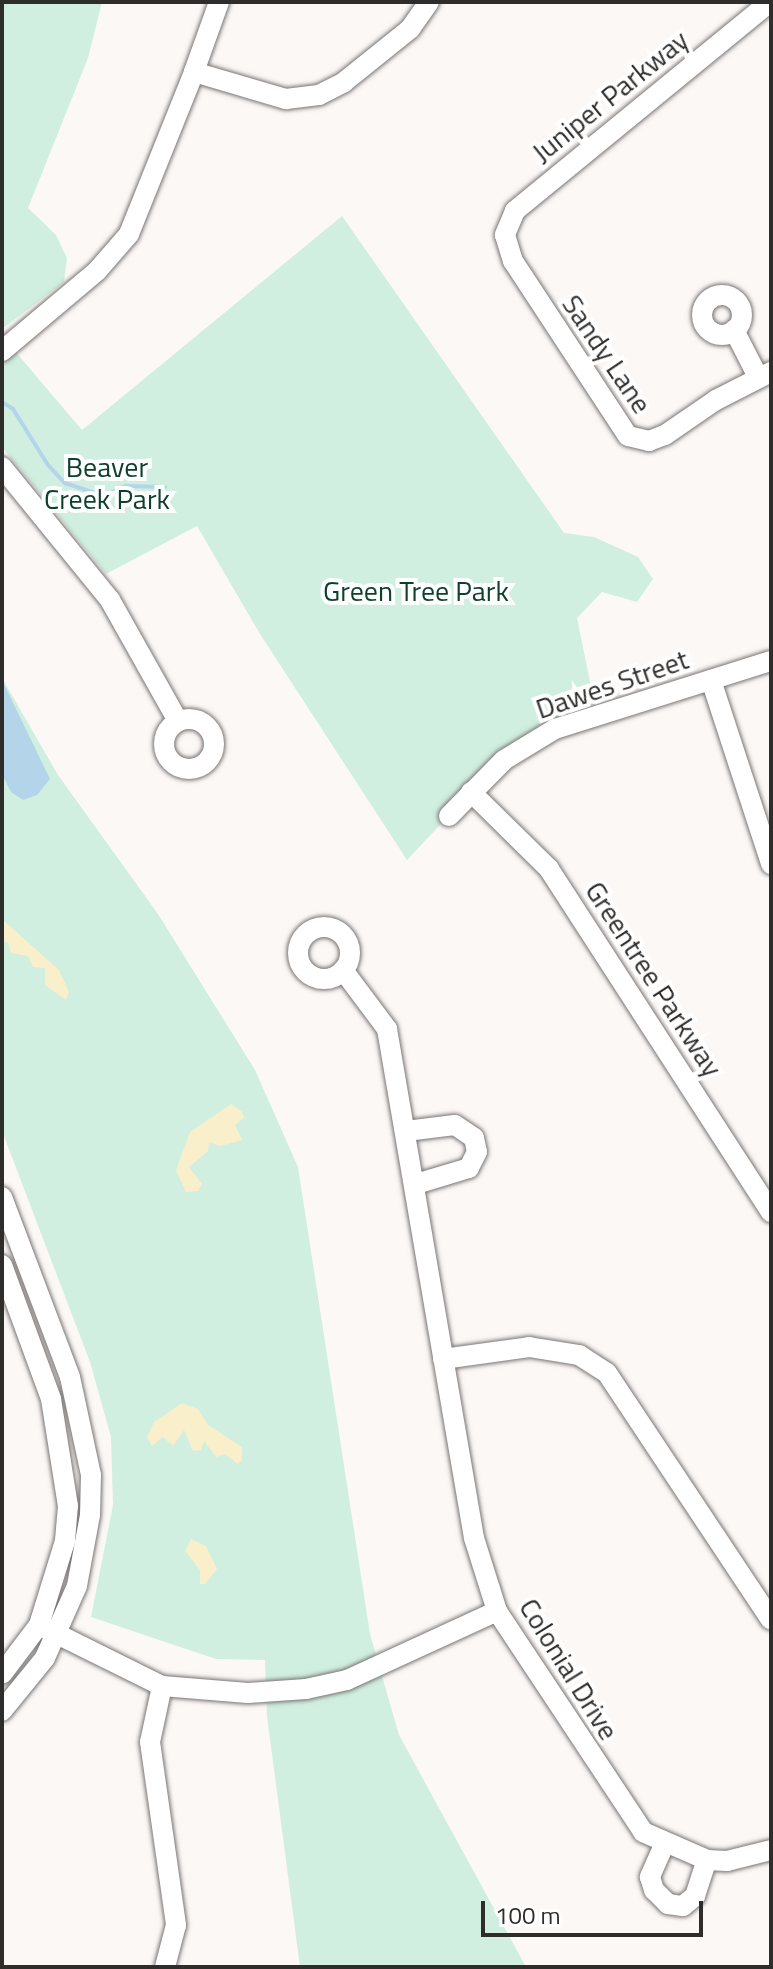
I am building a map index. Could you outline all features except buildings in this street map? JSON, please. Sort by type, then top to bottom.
[{"type":"street","points":[[2,351],[97,271],[129,234],[219,2]]},
{"type":"street","points":[[194,72],[269,97],[319,95],[344,82],[410,29],[429,2]]},
{"type":"street","name":"Juniper Parkway","points":[[506,246],[507,225],[515,211],[770,2]]},
{"type":"street","name":"Sandy Lane","points":[[506,246],[629,437],[649,441],[665,435],[765,375]]},
{"type":"street","points":[[734,330],[765,375]]},
{"type":"street","points":[[2,467],[110,600],[178,721]]},
{"type":"street","name":"Dawes Street","points":[[449,816],[504,760],[555,729],[771,661]]},
{"type":"street","points":[[711,680],[771,864]]},
{"type":"street","name":"Greentree Parkway","points":[[471,792],[549,869],[771,1212]]},
{"type":"street","name":"Colonial Drive","points":[[343,970],[387,1029],[416,1184],[474,1538],[497,1611],[605,1780],[643,1832],[664,1845],[707,1860],[727,1861],[771,1850]]},
{"type":"street","points":[[406,1131],[455,1125],[474,1138],[477,1152],[469,1168],[416,1184]]},
{"type":"street","points":[[2,1197],[70,1377],[91,1475],[85,1552],[47,1629],[2,1674]]},
{"type":"street","points":[[2,1265],[51,1399],[65,1466],[65,1541],[39,1667],[2,1711]]},
{"type":"street","points":[[443,1359],[529,1347],[579,1355],[607,1373],[771,1620]]},
{"type":"street","points":[[47,1629],[162,1686],[248,1693],[347,1680],[497,1611]]},
{"type":"street","points":[[162,1686],[150,1742],[176,1925],[165,1967]]},
{"type":"street","points":[[664,1845],[650,1877],[654,1890],[668,1904],[683,1906],[695,1896],[707,1860]]},
{"type":"green space","points":[[2,2],[102,2],[88,58],[28,208],[56,235],[67,258],[64,282],[2,329]]},
{"type":"green space","name":"Green Tree Park","points":[[342,216],[564,533],[594,537],[638,557],[653,579],[637,602],[602,592],[577,618],[597,716],[555,729],[456,808],[407,860],[260,634],[197,526],[106,574],[2,447],[2,359],[14,350],[82,430]]},
{"type":"green space","points":[[2,678],[58,775],[158,914],[255,1070],[298,1167],[370,1634],[399,1735],[526,1967],[300,1967],[267,1716],[265,1660],[216,1659],[91,1617],[113,1505],[111,1437],[90,1362],[2,1131]]},
{"type":"sand","points":[[2,919],[59,970],[69,992],[66,1000],[45,985],[45,968],[33,967],[28,956],[11,953],[8,942],[2,942]]},
{"type":"sand","points":[[231,1104],[242,1112],[244,1118],[235,1125],[242,1140],[220,1146],[209,1142],[208,1151],[189,1167],[202,1184],[198,1191],[186,1192],[176,1170],[190,1132]]},
{"type":"sand","points":[[182,1403],[198,1409],[208,1425],[242,1447],[242,1460],[238,1464],[225,1454],[216,1457],[204,1441],[201,1450],[193,1451],[184,1430],[173,1446],[163,1437],[152,1446],[147,1437],[154,1422]]},
{"type":"sand","points":[[191,1539],[206,1546],[217,1569],[205,1584],[200,1584],[200,1570],[185,1551]]},
{"type":"water","points":[[2,680],[50,779],[37,795],[23,800],[11,792],[2,774]]},
{"type":"waterway","points":[[2,402],[13,409],[48,465],[65,483],[104,496],[125,486],[165,487]]},
{"type":"park label","name":"Beaver Creek Park","points":[[107,483]]}]
